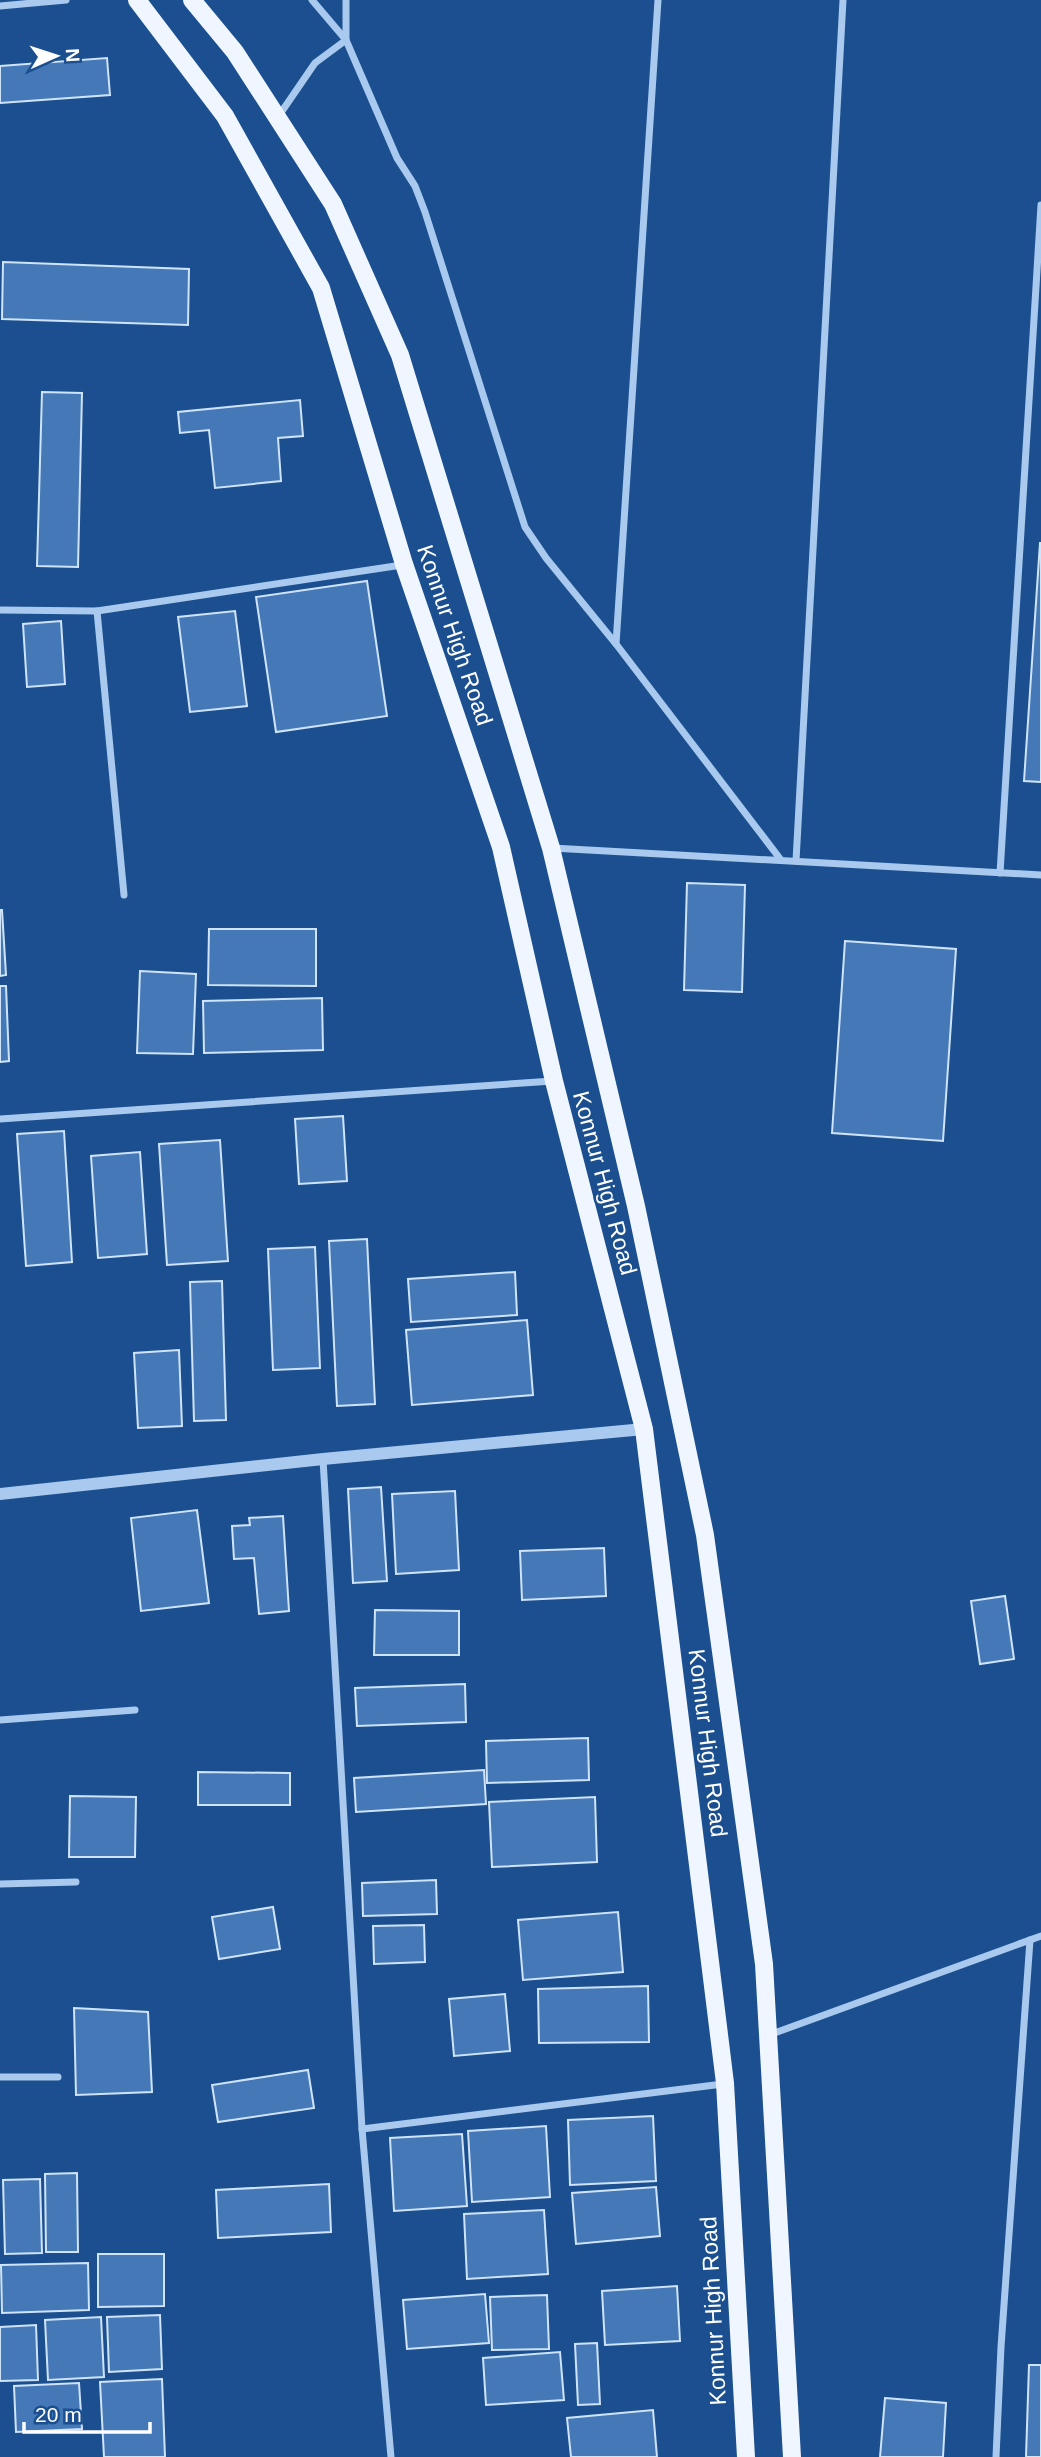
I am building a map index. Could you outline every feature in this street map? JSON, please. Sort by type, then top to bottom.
[{"type":"main road","name":"Konnur High Road","points":[[137,0],[225,116],[321,288],[404,564],[502,847],[554,1081],[644,1429],[725,2083],[746,2457]]},
{"type":"main road","points":[[192,0],[235,52],[332,204],[400,355],[551,848],[636,1206],[705,1535],[764,1964],[792,2457]]},
{"type":"street","points":[[0,6],[66,0]]},
{"type":"street","points":[[312,0],[345,40],[397,158],[415,186],[525,527],[546,558],[616,644],[781,860]]},
{"type":"street","points":[[345,40],[346,0]]},
{"type":"street","points":[[616,644],[658,0]]},
{"type":"street","points":[[796,861],[843,0]]},
{"type":"street","points":[[278,118],[315,63],[345,40]]},
{"type":"street","points":[[1000,873],[1041,205]]},
{"type":"street","points":[[0,610],[97,611],[404,564]]},
{"type":"street","points":[[97,611],[124,895]]},
{"type":"street","points":[[551,848],[1041,875]]},
{"type":"street","points":[[0,1119],[554,1081]]},
{"type":"street","points":[[0,1494],[323,1459],[644,1429]]},
{"type":"street","points":[[323,1459],[362,2129],[391,2457]]},
{"type":"street","points":[[0,1720],[135,1710]]},
{"type":"street","points":[[0,1884],[76,1882]]},
{"type":"street","points":[[768,2035],[1041,1936]]},
{"type":"street","points":[[996,2457],[1002,2333],[1030,1940]]},
{"type":"street","points":[[0,2077],[58,2077]]},
{"type":"street","points":[[362,2129],[725,2083]]},
{"type":"building","points":[[107,58],[110,95],[0,103],[0,66]]},
{"type":"building","points":[[3,262],[189,269],[188,325],[2,319]]},
{"type":"building","points":[[42,392],[82,393],[78,567],[37,566]]},
{"type":"building","points":[[300,400],[303,436],[278,438],[281,481],[215,488],[209,430],[180,433],[178,412]]},
{"type":"building","points":[[1041,543],[1041,782],[1024,781]]},
{"type":"building","points":[[367,581],[387,716],[276,732],[256,597]]},
{"type":"building","points":[[235,611],[247,706],[190,712],[178,617]]},
{"type":"building","points":[[61,621],[65,684],[27,687],[23,624]]},
{"type":"building","points":[[687,883],[745,885],[742,992],[684,990]]},
{"type":"building","points":[[0,910],[6,975],[0,976]]},
{"type":"building","points":[[209,929],[316,929],[316,986],[208,985]]},
{"type":"building","points":[[845,941],[956,949],[943,1141],[832,1133]]},
{"type":"building","points":[[140,971],[196,974],[193,1054],[137,1053]]},
{"type":"building","points":[[0,986],[6,986],[9,1061],[0,1062]]},
{"type":"building","points":[[322,998],[323,1050],[204,1053],[203,1001]]},
{"type":"building","points":[[343,1116],[347,1181],[299,1184],[295,1119]]},
{"type":"building","points":[[64,1131],[72,1262],[26,1266],[17,1134]]},
{"type":"building","points":[[220,1140],[228,1261],[167,1265],[159,1144]]},
{"type":"building","points":[[140,1152],[147,1254],[98,1258],[91,1156]]},
{"type":"building","points":[[367,1239],[375,1404],[337,1406],[329,1241]]},
{"type":"building","points":[[315,1247],[320,1368],[273,1370],[268,1249]]},
{"type":"building","points":[[515,1272],[517,1315],[411,1322],[408,1279]]},
{"type":"building","points":[[222,1281],[226,1420],[194,1421],[190,1282]]},
{"type":"building","points":[[527,1320],[533,1395],[412,1405],[406,1330]]},
{"type":"building","points":[[179,1350],[182,1426],[138,1428],[134,1353]]},
{"type":"building","points":[[381,1487],[387,1581],[353,1583],[348,1489]]},
{"type":"building","points":[[455,1491],[459,1570],[396,1574],[392,1494]]},
{"type":"building","points":[[197,1510],[209,1603],[141,1611],[131,1518]]},
{"type":"building","points":[[283,1516],[289,1611],[259,1614],[254,1558],[234,1559],[232,1526],[250,1525],[249,1518]]},
{"type":"building","points":[[604,1548],[606,1596],[522,1600],[520,1551]]},
{"type":"building","points":[[1005,1596],[1014,1659],[980,1664],[971,1601]]},
{"type":"building","points":[[375,1610],[459,1611],[459,1655],[374,1655]]},
{"type":"building","points":[[465,1684],[466,1722],[357,1726],[355,1688]]},
{"type":"building","points":[[588,1738],[589,1780],[487,1783],[486,1741]]},
{"type":"building","points":[[484,1770],[486,1804],[356,1812],[354,1778]]},
{"type":"building","points":[[198,1772],[290,1773],[290,1805],[198,1805]]},
{"type":"building","points":[[70,1796],[136,1797],[135,1857],[69,1857]]},
{"type":"building","points":[[595,1797],[597,1862],[492,1867],[489,1802]]},
{"type":"building","points":[[436,1880],[437,1914],[363,1916],[362,1883]]},
{"type":"building","points":[[273,1907],[280,1949],[219,1959],[212,1917]]},
{"type":"building","points":[[618,1912],[623,1972],[523,1980],[518,1920]]},
{"type":"building","points":[[424,1925],[425,1962],[374,1964],[373,1926]]},
{"type":"building","points":[[648,1986],[649,2042],[539,2043],[538,1989]]},
{"type":"building","points":[[505,1994],[510,2051],[454,2056],[449,1999]]},
{"type":"building","points":[[74,2008],[148,2012],[152,2092],[76,2095]]},
{"type":"building","points":[[308,2070],[314,2108],[218,2122],[212,2085]]},
{"type":"building","points":[[653,2116],[656,2181],[570,2185],[568,2120]]},
{"type":"building","points":[[546,2126],[550,2197],[472,2202],[468,2131]]},
{"type":"building","points":[[462,2134],[467,2206],[394,2211],[390,2138]]},
{"type":"building","points":[[77,2173],[78,2252],[46,2252],[45,2174]]},
{"type":"building","points":[[40,2179],[42,2253],[5,2254],[3,2180]]},
{"type":"building","points":[[329,2184],[331,2232],[218,2238],[216,2190]]},
{"type":"building","points":[[656,2187],[660,2236],[576,2244],[572,2193]]},
{"type":"building","points":[[544,2210],[548,2274],[467,2279],[464,2214]]},
{"type":"building","points":[[98,2254],[164,2254],[164,2306],[98,2307]]},
{"type":"building","points":[[88,2263],[89,2310],[2,2313],[1,2265]]},
{"type":"building","points":[[677,2286],[680,2341],[605,2345],[602,2291]]},
{"type":"building","points":[[485,2294],[489,2343],[407,2349],[403,2300]]},
{"type":"building","points":[[547,2295],[549,2349],[492,2350],[490,2297]]},
{"type":"building","points":[[160,2315],[162,2369],[109,2372],[107,2317]]},
{"type":"building","points":[[101,2317],[104,2377],[48,2380],[45,2320]]},
{"type":"building","points":[[36,2325],[38,2380],[0,2381],[0,2327]]},
{"type":"building","points":[[597,2343],[600,2404],[578,2405],[575,2344]]},
{"type":"building","points":[[560,2352],[564,2400],[486,2405],[483,2358]]},
{"type":"building","points":[[1029,2365],[1041,2365],[1041,2457],[1026,2457]]},
{"type":"building","points":[[162,2379],[165,2457],[104,2457],[100,2382]]},
{"type":"building","points":[[79,2383],[82,2429],[16,2432],[14,2386]]},
{"type":"building","points":[[885,2398],[946,2403],[943,2457],[880,2457]]},
{"type":"building","points":[[653,2410],[657,2457],[571,2457],[567,2418]]}]
